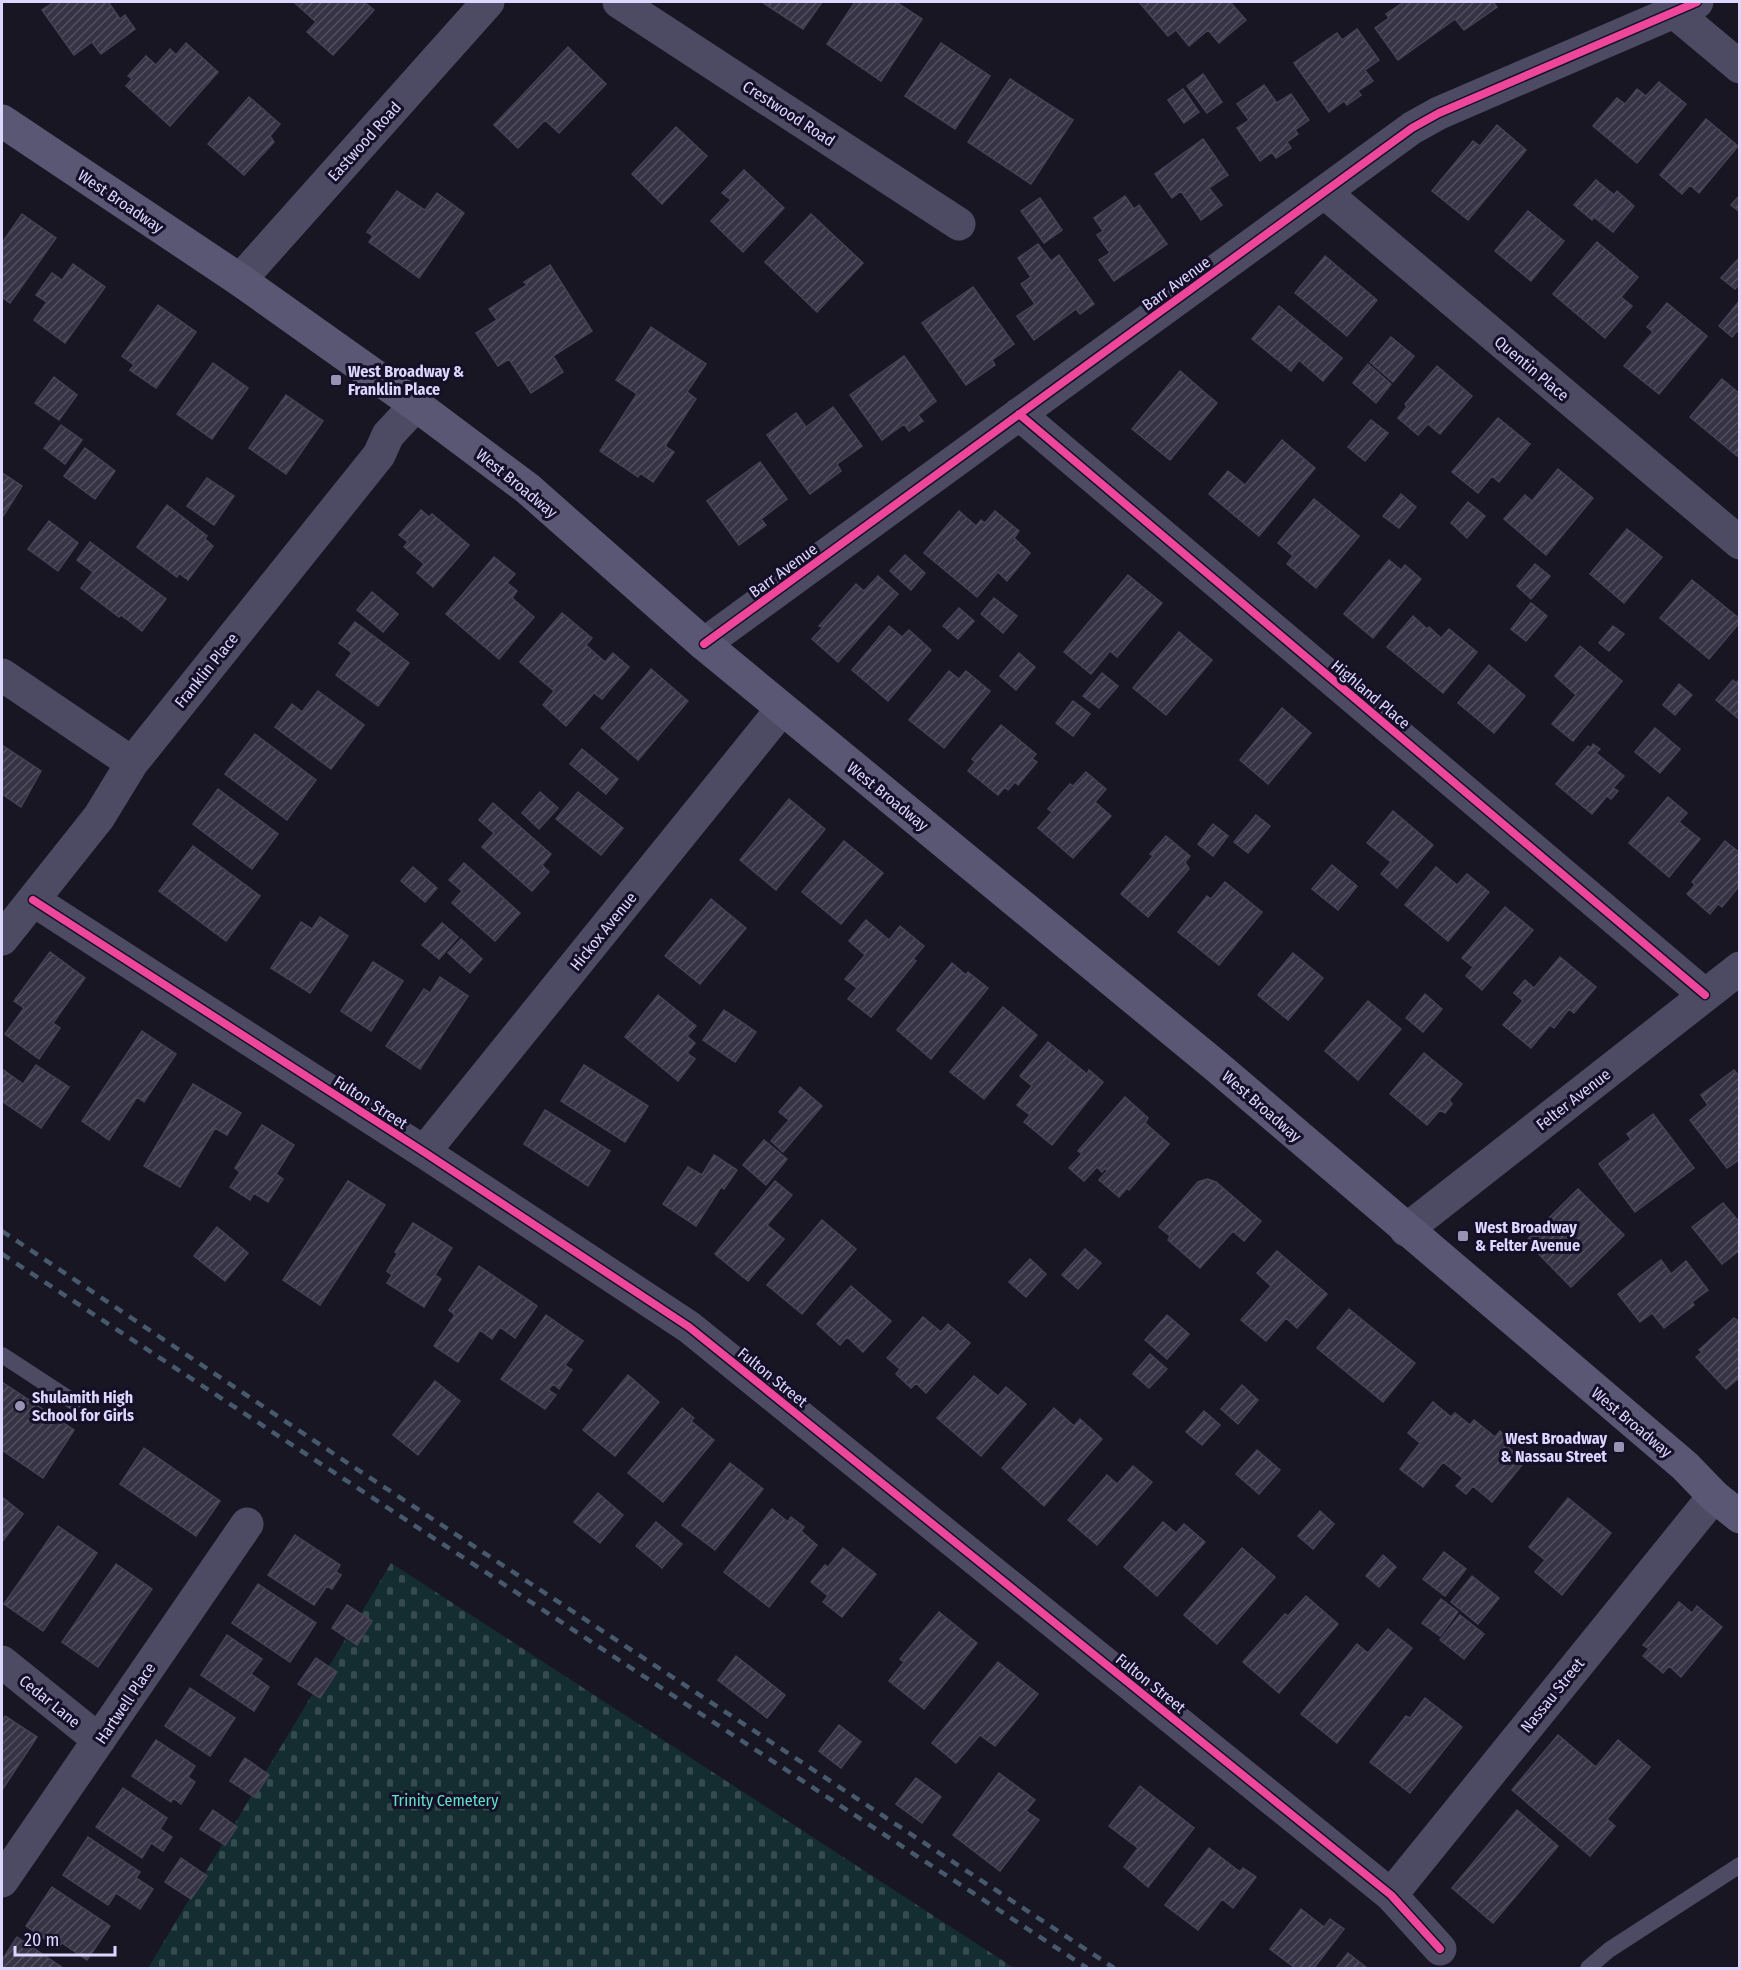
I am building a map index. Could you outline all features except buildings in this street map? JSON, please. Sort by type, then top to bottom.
[{"type":"main road","name":"West Broadway","points":[[2,121],[240,280],[416,405],[527,488],[704,644],[1216,1066],[1676,1459],[1714,1496],[1740,1517]]},
{"type":"street","name":"Eastwood Road","points":[[240,280],[488,2]]},
{"type":"street","name":"Crestwood Road","points":[[619,2],[959,224]]},
{"type":"street","points":[[1685,7],[1740,67]]},
{"type":"street","name":"Barr Avenue","points":[[704,644],[1412,128],[1438,113],[1685,7]]},
{"type":"street","name":"Quentin Place","points":[[1324,192],[1740,543]]},
{"type":"street","name":"Franklin Place","points":[[2,939],[99,817],[132,763],[379,455],[388,435],[416,405]]},
{"type":"street","name":"Highland Place","points":[[1019,414],[1705,995]]},
{"type":"street","points":[[2,675],[132,763]]},
{"type":"street","name":"Hickox Avenue","points":[[424,1152],[782,709]]},
{"type":"street","name":"Fulton Street","points":[[33,900],[424,1152],[689,1327],[1391,1895],[1440,1949]]},
{"type":"street","name":"Felter Avenue","points":[[1406,1230],[1740,968]]},
{"type":"street","name":"Nassau Street","points":[[1391,1895],[1714,1496]]},
{"type":"street","name":"Hartwell Place","points":[[2,1881],[247,1524]]},
{"type":"street","name":"Cedar Lane","points":[[2,1662],[99,1740]]},
{"type":"lane","points":[[2,1355],[74,1402]]},
{"type":"lane","points":[[1588,1968],[1609,1950],[1740,1865]]},
{"type":"green space","name":"Trinity Cemetery","points":[[391,1563],[1014,1968],[148,1968]]},
{"type":"railway","points":[[2,1231],[343,1460],[1114,1968]]},
{"type":"railway","points":[[2,1254],[1087,1968]]},
{"type":"cycle path","points":[[704,644],[1412,128],[1439,113],[1697,2]]},
{"type":"cycle path","points":[[1019,414],[1705,995]]},
{"type":"cycle path","points":[[33,900],[424,1152],[689,1327],[1391,1895],[1440,1949]]},
{"type":"place","name":"West Broadway & Franklin Place","points":[[336,380]]},
{"type":"place","name":"West Broadway & Felter Avenue","points":[[1463,1236]]},
{"type":"place","name":"Shulamith High School for Girls","points":[[20,1406]]},
{"type":"place","name":"West Broadway & Nassau Street","points":[[1619,1447]]}]
